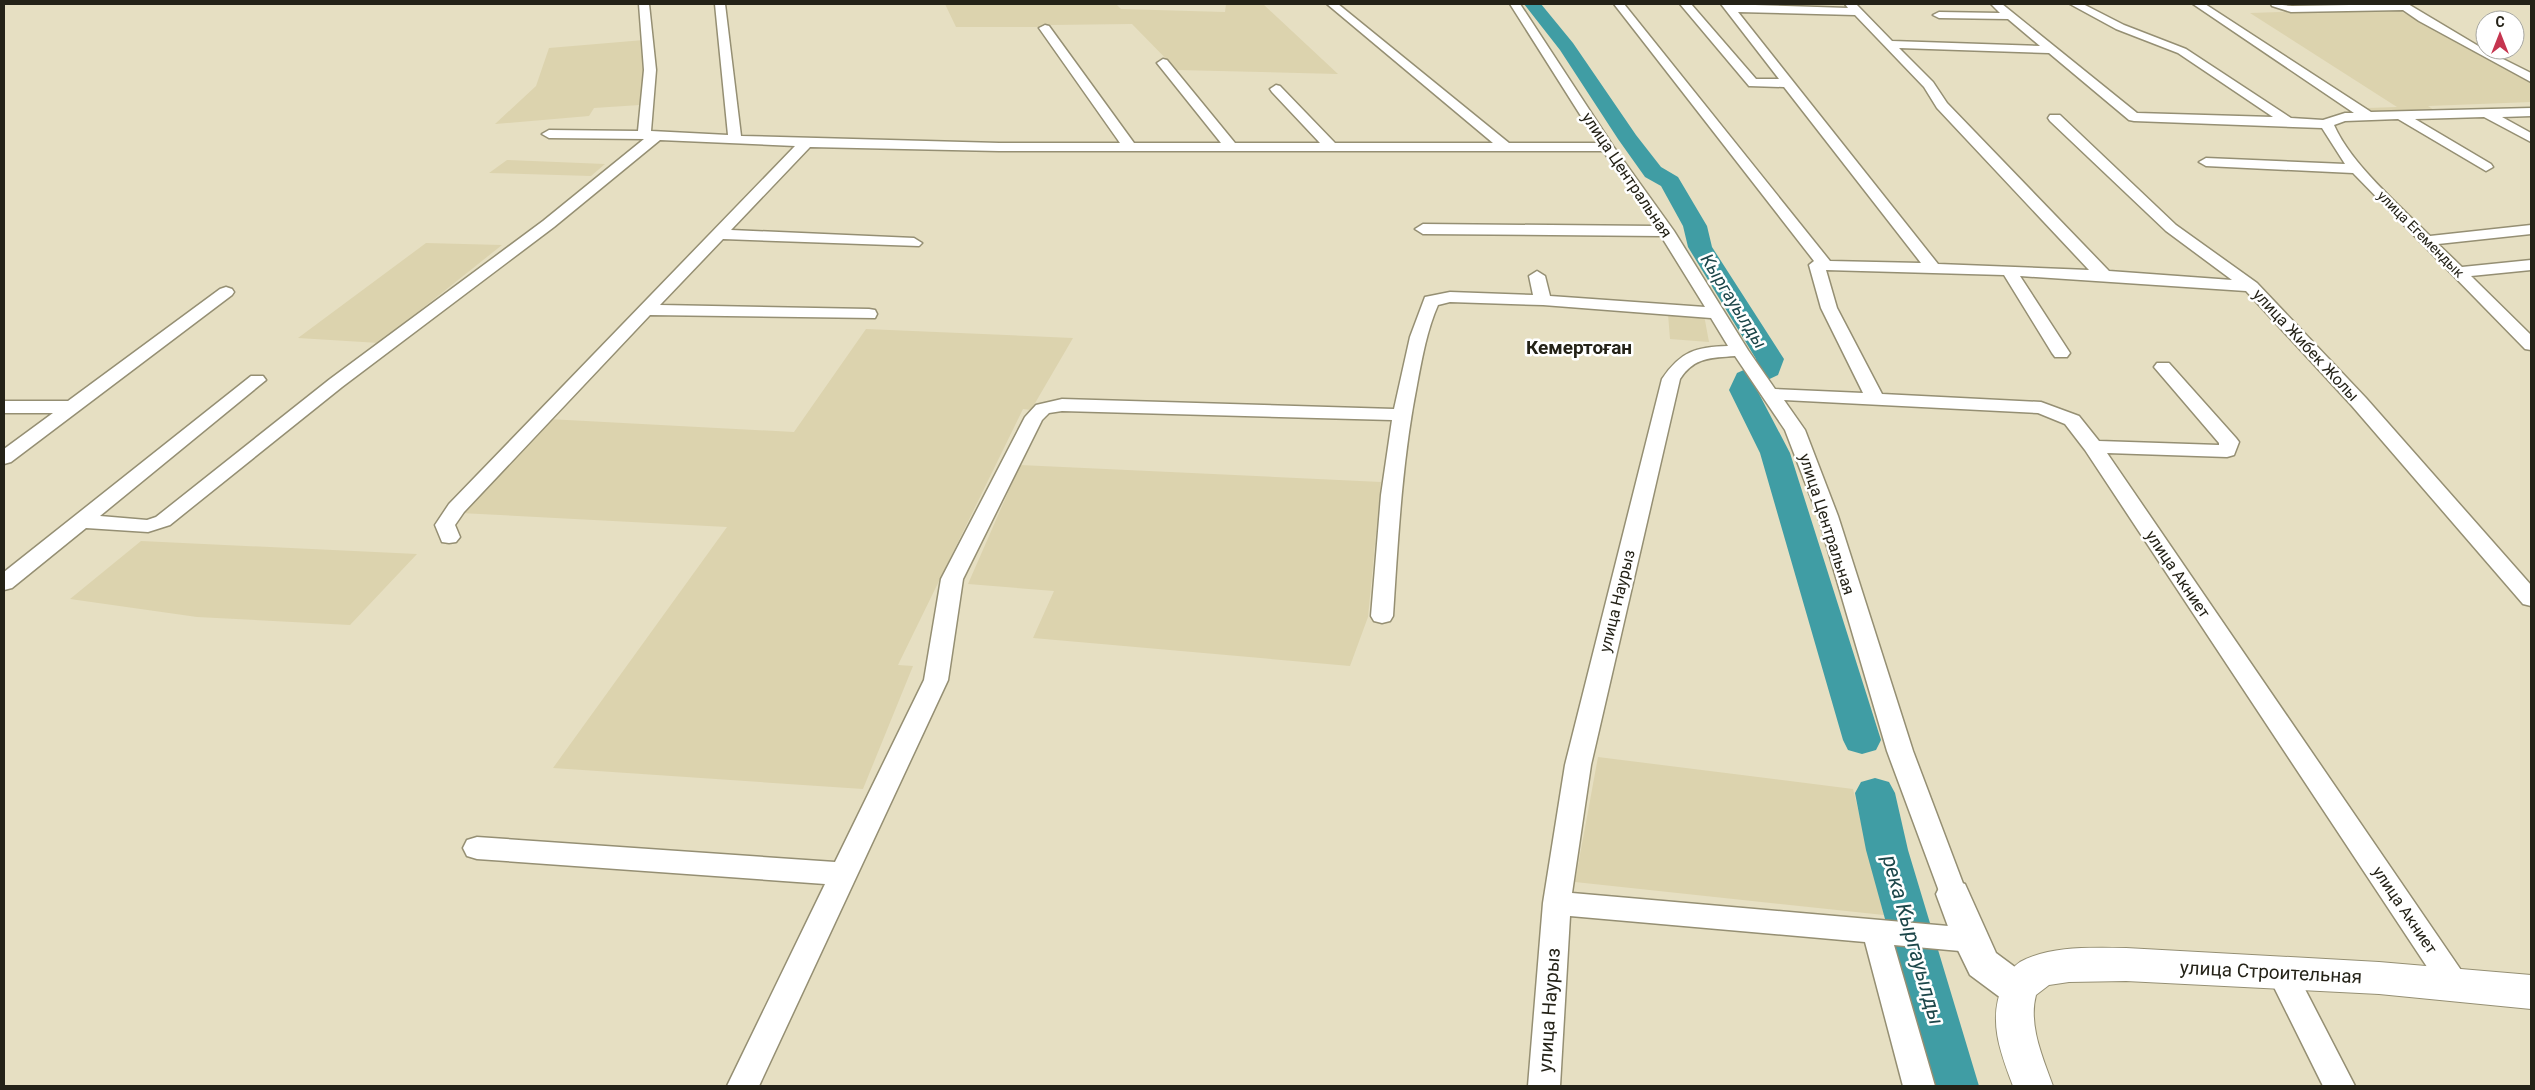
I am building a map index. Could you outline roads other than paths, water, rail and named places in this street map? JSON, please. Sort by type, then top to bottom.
[{"type":"main road","name":"улица Строительная","points":[[2018,990],[2034,973],[2057,967],[2118,964],[2453,982],[2531,992]]},
{"type":"main road","points":[[2018,990],[2014,1012],[2019,1046],[2033,1086]]},
{"type":"street","points":[[81,521],[148,526],[163,521],[360,364],[457,295],[605,181],[651,135],[650,70],[644,4]]},
{"type":"street","points":[[720,4],[735,139]]},
{"type":"street","points":[[1332,4],[1506,147]]},
{"type":"street","name":"улица Центральная","points":[[1515,4],[1607,147],[1666,231],[1744,357],[1795,430],[1821,498],[1900,751],[1971,940],[1983,964],[2018,990]]},
{"type":"street","points":[[1619,4],[1825,265]]},
{"type":"street","points":[[1686,4],[1753,83],[1787,83]]},
{"type":"street","points":[[1996,4],[2134,117],[2331,122],[2368,116],[2531,112]]},
{"type":"street","points":[[2075,4],[2120,27],[2182,51],[2289,122]]},
{"type":"street","points":[[2198,4],[2368,116]]},
{"type":"street","points":[[2276,4],[2291,9],[2404,5],[2423,19],[2531,78]]},
{"type":"street","points":[[1728,6],[1933,268]]},
{"type":"street","points":[[1728,6],[1854,8],[1929,85],[1942,105],[2104,276]]},
{"type":"street","points":[[1939,15],[2011,16]]},
{"type":"street","points":[[1045,28],[1130,147]]},
{"type":"street","points":[[1887,44],[2053,50]]},
{"type":"street","points":[[1163,63],[1231,147]]},
{"type":"street","points":[[1276,89],[1331,147]]},
{"type":"street","points":[[2486,113],[2531,138]]},
{"type":"street","points":[[2401,116],[2486,167]]},
{"type":"street","name":"улица Жибек Жолы","points":[[2055,118],[2171,228],[2251,286],[2359,402],[2531,599]]},
{"type":"street","name":"улица Егемендык","points":[[2331,122],[2330,134],[2357,169],[2426,242],[2524,329],[2531,345]]},
{"type":"street","points":[[549,134],[651,135],[807,142],[1130,147],[1607,147]]},
{"type":"street","points":[[449,537],[445,525],[456,508],[807,142]]},
{"type":"street","points":[[2206,162],[2357,169]]},
{"type":"street","points":[[2426,242],[2531,228]]},
{"type":"street","points":[[1423,229],[1666,231]]},
{"type":"street","points":[[718,234],[914,243]]},
{"type":"street","points":[[1875,398],[1829,308],[1817,265],[2066,272],[2251,286]]},
{"type":"street","points":[[2458,272],[2531,265]]},
{"type":"street","points":[[2009,270],[2061,353]]},
{"type":"street","points":[[1537,276],[1544,300]]},
{"type":"street","points":[[4,458],[226,292]]},
{"type":"street","points":[[1382,616],[1393,470],[1400,415],[1421,324],[1431,301],[1450,297],[1544,300],[1716,313]]},
{"type":"street","points":[[646,310],[869,314]]},
{"type":"street","name":"улица Наурыз","points":[[1544,1086],[1557,903],[1578,765],[1671,380],[1679,366],[1689,358],[1704,353],[1744,357]]},
{"type":"street","points":[[2093,447],[2227,451],[2229,442],[2163,367]]},
{"type":"street","points":[[4,583],[257,380]]},
{"type":"street","name":"улица Акниет","points":[[1767,389],[1875,398],[2041,408],[2072,420],[2093,447],[2453,982]]},
{"type":"street","points":[[743,1086],[936,680],[944,658],[948,594],[952,579],[1034,417],[1043,409],[1062,405],[1400,415]]},
{"type":"street","points":[[4,406],[73,406]]},
{"type":"street","points":[[477,848],[844,874]]},
{"type":"street","points":[[1557,903],[1971,940]]},
{"type":"street","points":[[1897,933],[1919,1086]]},
{"type":"street","points":[[2282,973],[2339,1086]]},
{"type":"waterway","name":"Кыргауылды","points":[[1532,4],[1567,47],[1628,139],[1653,172],[1670,182],[1695,226],[1700,247],[1770,359],[1768,369],[1747,379],[1743,390],[1775,453],[1862,740]]},
{"type":"waterway","name":"река Кыргауылды","points":[[1875,793],[1887,850],[1955,1086]]},
{"type":"district","name":"Кемертоған","points":[[1579,347]]}]
